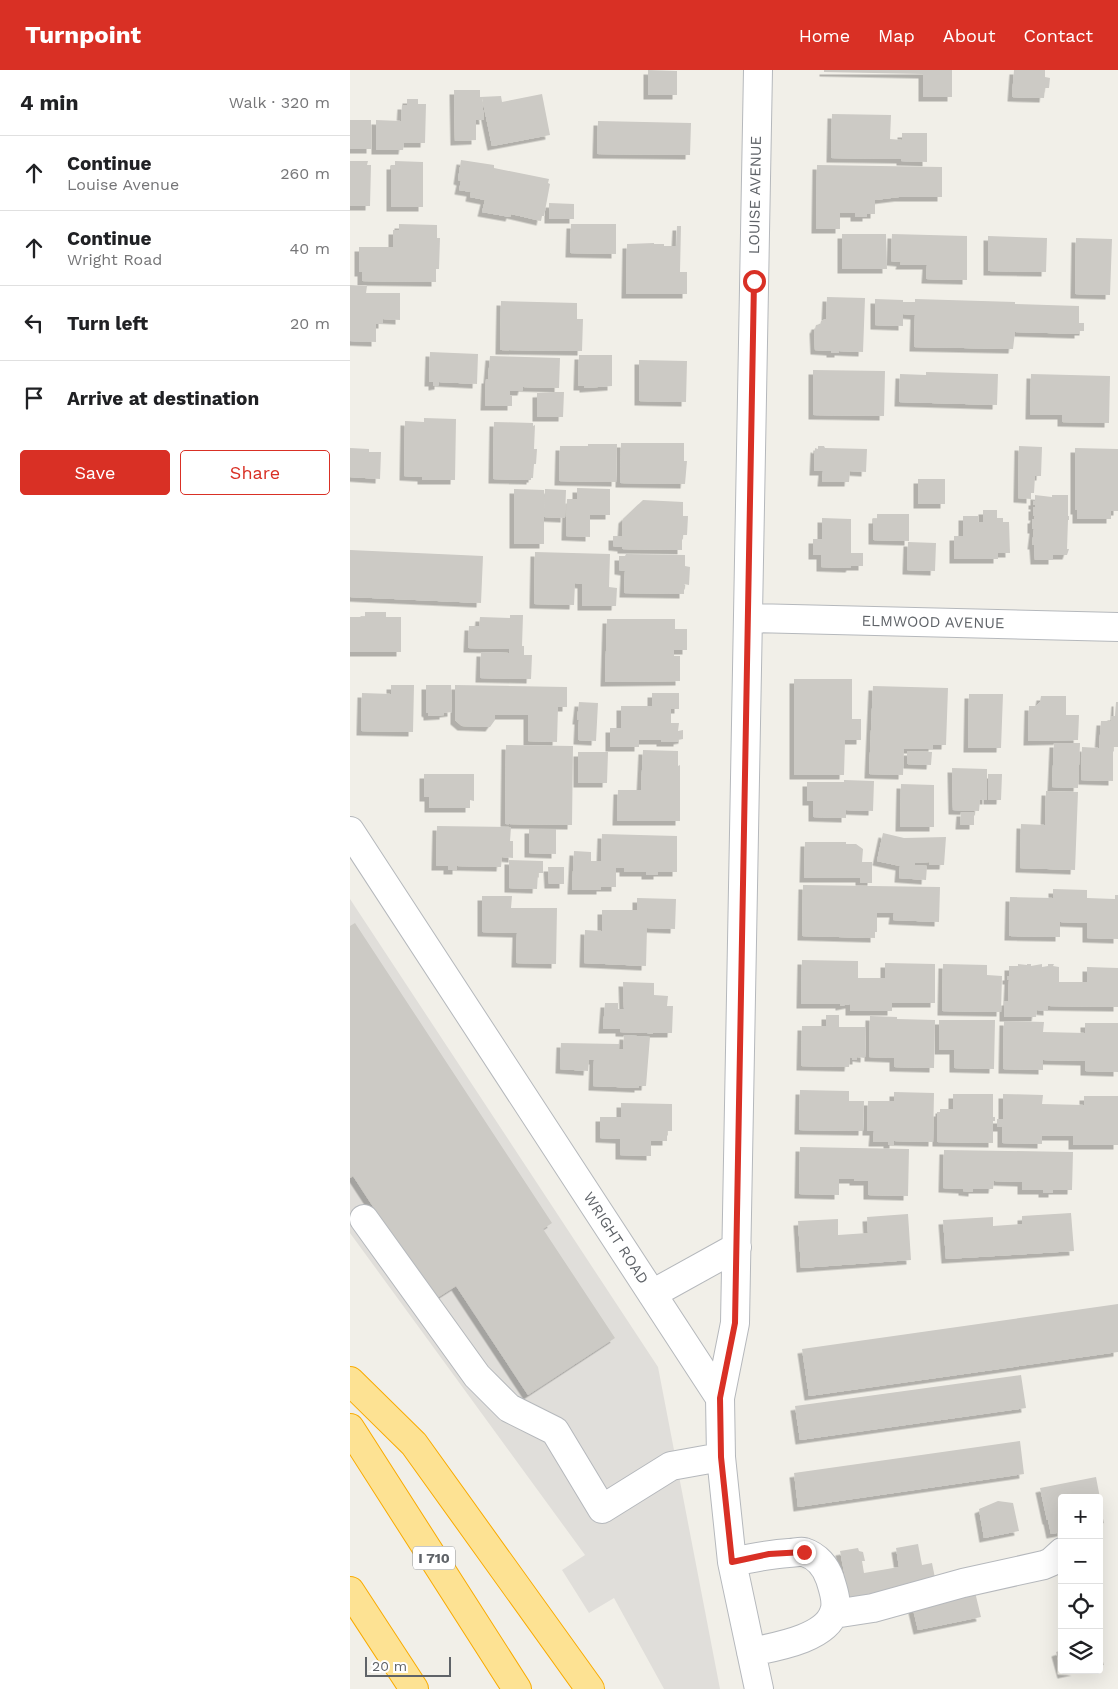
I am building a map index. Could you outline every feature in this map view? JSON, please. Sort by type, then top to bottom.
[{"type":"highway","points":[[350,1381],[414,1444],[590,1689]]},
{"type":"highway","name":"I 710","points":[[350,1428],[517,1689]]},
{"type":"highway","points":[[350,1591],[414,1689]]},
{"type":"street","name":"LOUISE AVENUE","points":[[720,1398],[735,1323],[758,70]]},
{"type":"street","name":"ELMWOOD AVENUE","points":[[748,618],[1118,627]]},
{"type":"street","name":"WRIGHT ROAD","points":[[350,831],[720,1398]]},
{"type":"street","points":[[364,1219],[477,1376],[509,1408],[555,1431],[602,1509],[671,1466],[721,1457]]},
{"type":"street","points":[[652,1294],[737,1247]]},
{"type":"street","points":[[720,1398],[721,1457],[732,1562],[759,1689]]},
{"type":"street","points":[[732,1562],[769,1554],[804,1552],[818,1559],[828,1574],[833,1588],[836,1603],[834,1614],[824,1627],[790,1644],[751,1652]]},
{"type":"street","points":[[834,1614],[873,1608],[963,1583],[1044,1565],[1058,1556]]},
{"type":"shaded area","points":[[350,899],[658,1367],[720,1689],[664,1689],[614,1598],[589,1613],[562,1570],[585,1555],[350,1233]]},
{"type":"building","points":[[648,70],[677,71],[677,95],[648,95]]},
{"type":"building","points":[[824,70],[952,70],[952,97],[923,97],[923,74],[824,72]]},
{"type":"building","points":[[1014,70],[1045,70],[1045,77],[1050,78],[1049,88],[1045,88],[1044,98],[1012,97]]},
{"type":"building","points":[[454,90],[480,90],[480,97],[501,96],[502,102],[542,94],[550,135],[492,146],[482,98],[484,120],[476,120],[476,140],[455,141]]},
{"type":"building","points":[[407,99],[418,99],[418,104],[426,104],[425,143],[404,143],[403,150],[376,150],[376,120],[401,121],[402,105],[407,105]]},
{"type":"building","points":[[832,114],[891,115],[890,139],[902,140],[902,133],[927,133],[927,162],[901,161],[901,159],[831,158]]},
{"type":"building","points":[[350,120],[371,120],[371,149],[350,149]]},
{"type":"building","points":[[598,121],[691,123],[690,155],[597,154]]},
{"type":"building","points":[[461,160],[494,165],[494,168],[549,179],[548,183],[550,184],[544,216],[542,216],[541,221],[511,214],[510,217],[482,212],[485,200],[470,197],[471,192],[459,190],[461,181],[458,180]]},
{"type":"building","points":[[350,161],[368,161],[367,165],[371,165],[370,206],[350,206]]},
{"type":"building","points":[[395,161],[423,162],[423,207],[391,207],[391,165],[395,165]]},
{"type":"building","points":[[817,165],[942,167],[942,197],[899,197],[875,200],[875,214],[867,214],[867,217],[855,217],[855,213],[840,213],[840,229],[816,229]]},
{"type":"building","points":[[549,203],[574,204],[574,219],[549,219]]},
{"type":"building","points":[[399,224],[437,225],[437,238],[440,238],[439,269],[436,269],[436,282],[362,281],[362,272],[359,272],[359,247],[393,247],[393,230],[399,230]]},
{"type":"building","points":[[571,224],[616,224],[616,254],[570,253]]},
{"type":"building","points":[[677,226],[681,226],[680,272],[687,272],[687,294],[626,294],[627,244],[654,243],[664,244],[664,246],[676,246]]},
{"type":"building","points":[[842,234],[886,234],[887,269],[842,269]]},
{"type":"building","points":[[892,234],[967,236],[967,280],[926,279],[927,265],[900,265],[901,262],[891,261]]},
{"type":"building","points":[[988,236],[1047,238],[1046,272],[988,271]]},
{"type":"building","points":[[1076,238],[1112,239],[1110,295],[1075,294]]},
{"type":"building","points":[[350,285],[367,286],[366,293],[400,293],[400,320],[383,319],[383,324],[376,324],[376,342],[350,341]]},
{"type":"building","points":[[827,297],[865,298],[863,352],[839,351],[839,353],[831,353],[831,351],[815,350],[814,328],[826,319]]},
{"type":"building","points":[[875,299],[903,300],[903,302],[915,302],[915,299],[1079,306],[1079,323],[1084,323],[1084,331],[1079,331],[1079,334],[1015,332],[1013,349],[914,347],[915,315],[903,314],[903,326],[875,325]]},
{"type":"building","points":[[501,301],[577,303],[577,319],[583,319],[582,351],[500,350]]},
{"type":"building","points":[[430,352],[478,354],[477,384],[439,382],[439,385],[433,386],[433,382],[429,382]]},
{"type":"building","points":[[579,355],[612,355],[612,386],[584,388],[584,386],[578,386]]},
{"type":"building","points":[[490,356],[560,358],[559,388],[523,387],[522,391],[510,391],[512,406],[485,406],[486,379],[488,379]]},
{"type":"building","points":[[639,360],[687,361],[686,402],[639,401]]},
{"type":"building","points":[[813,370],[885,371],[884,416],[813,415]]},
{"type":"building","points":[[926,372],[998,374],[997,405],[899,402],[900,374],[926,375]]},
{"type":"building","points":[[1031,374],[1110,376],[1109,423],[1062,422],[1062,415],[1030,415]]},
{"type":"building","points":[[564,392],[563,417],[537,417],[537,393]]},
{"type":"building","points":[[424,418],[456,419],[455,480],[422,480],[422,477],[404,476],[405,421],[424,422]]},
{"type":"building","points":[[494,422],[533,423],[533,426],[535,425],[534,449],[537,449],[536,464],[534,464],[533,478],[531,480],[493,479]]},
{"type":"building","points":[[621,443],[684,443],[684,461],[687,461],[685,484],[620,483]]},
{"type":"building","points":[[588,444],[617,444],[616,482],[559,481],[560,446],[588,446]]},
{"type":"building","points":[[818,446],[824,446],[825,448],[867,449],[866,472],[850,471],[849,482],[822,482],[823,471],[814,471],[815,448],[818,449]]},
{"type":"building","points":[[1019,446],[1042,447],[1041,476],[1035,476],[1034,493],[1031,493],[1031,499],[1018,498]]},
{"type":"building","points":[[350,448],[369,449],[369,452],[381,452],[380,479],[350,477]]},
{"type":"building","points":[[1075,448],[1118,449],[1118,511],[1111,511],[1111,519],[1077,519],[1077,510],[1075,510]]},
{"type":"building","points":[[918,479],[945,479],[945,504],[918,504]]},
{"type":"building","points":[[577,488],[610,489],[610,515],[590,515],[590,537],[566,536],[567,499],[577,499]]},
{"type":"building","points":[[514,489],[544,490],[544,544],[514,544]]},
{"type":"building","points":[[545,489],[566,490],[565,518],[544,517]]},
{"type":"building","points":[[1035,495],[1052,497],[1052,495],[1068,495],[1067,549],[1069,549],[1067,555],[1053,555],[1053,560],[1035,560],[1034,545],[1032,545],[1034,529],[1032,529],[1032,519],[1035,516],[1033,516],[1033,507],[1035,505],[1033,505],[1033,501],[1035,501]]},
{"type":"building","points":[[643,500],[683,502],[683,516],[688,516],[687,535],[682,535],[682,550],[622,549],[622,547],[613,546],[613,536],[622,536],[623,519]]},
{"type":"building","points":[[983,510],[997,510],[997,518],[1003,518],[1003,522],[1009,522],[1010,553],[998,553],[998,559],[954,559],[954,536],[963,536],[963,516],[978,516],[978,522],[983,522]]},
{"type":"building","points":[[877,514],[909,514],[909,541],[873,540],[873,519],[877,519]]},
{"type":"building","points":[[822,518],[851,519],[851,553],[863,553],[863,566],[851,566],[850,568],[821,567],[821,555],[813,555],[813,539],[822,539]]},
{"type":"building","points":[[908,542],[936,543],[935,571],[907,570]]},
{"type":"building","points":[[350,550],[483,556],[481,603],[350,597]]},
{"type":"building","points":[[535,552],[610,554],[609,587],[617,588],[616,606],[582,606],[582,584],[575,583],[574,605],[534,604]]},
{"type":"building","points":[[626,554],[685,555],[685,566],[690,567],[689,585],[684,584],[684,594],[624,593],[625,571],[619,570],[619,556],[625,556]]},
{"type":"building","points":[[365,612],[386,612],[386,617],[401,617],[401,652],[350,652],[350,617],[365,617]]},
{"type":"building","points":[[510,615],[523,615],[522,646],[524,646],[524,655],[532,655],[531,679],[480,678],[481,652],[509,653],[509,649],[468,648],[469,626],[479,626],[480,617],[510,618]]},
{"type":"building","points":[[607,619],[675,619],[675,629],[687,629],[687,650],[674,650],[674,656],[680,656],[680,681],[605,682]]},
{"type":"building","points":[[794,679],[852,679],[852,719],[861,719],[861,740],[845,740],[844,775],[794,775]]},
{"type":"building","points":[[391,685],[414,685],[413,732],[361,731],[362,693],[391,694]]},
{"type":"building","points":[[426,685],[451,685],[452,712],[444,713],[444,715],[428,716],[426,712]]},
{"type":"building","points":[[455,685],[567,687],[567,707],[558,707],[557,742],[528,741],[528,715],[495,715],[495,720],[490,727],[462,726],[455,720]]},
{"type":"building","points":[[873,686],[948,688],[946,745],[933,745],[933,749],[904,749],[903,775],[869,774]]},
{"type":"building","points":[[652,693],[679,693],[679,709],[671,709],[671,723],[679,723],[678,731],[683,730],[683,739],[678,740],[678,742],[639,740],[639,747],[610,747],[610,728],[621,728],[621,706],[652,706]]},
{"type":"building","points":[[969,694],[1003,694],[1001,748],[968,748]]},
{"type":"building","points":[[1041,696],[1066,696],[1066,715],[1079,715],[1078,740],[1028,741],[1029,706],[1036,706],[1040,702]]},
{"type":"building","points":[[579,702],[598,703],[596,741],[578,740],[579,720],[577,720]]},
{"type":"building","points":[[1116,702],[1118,702],[1118,747],[1113,747],[1113,781],[1081,780],[1082,747],[1099,748],[1101,721],[1111,721],[1112,716],[1115,716]]},
{"type":"building","points":[[1054,743],[1080,743],[1078,788],[1052,787]]},
{"type":"building","points":[[506,745],[573,746],[572,825],[505,824]]},
{"type":"building","points":[[643,750],[678,751],[678,766],[680,765],[680,821],[617,821],[618,790],[641,790]]},
{"type":"building","points":[[907,751],[932,752],[931,765],[907,764]]},
{"type":"building","points":[[578,752],[608,752],[607,783],[578,783]]},
{"type":"building","points":[[952,768],[987,769],[987,800],[956,799],[980,800],[979,811],[953,810]]},
{"type":"building","points":[[424,774],[474,774],[474,801],[470,800],[470,808],[429,808],[429,797],[424,797]]},
{"type":"building","points":[[988,774],[1002,774],[1001,800],[988,800]]},
{"type":"building","points":[[844,780],[874,781],[873,811],[846,810],[846,818],[813,817],[813,801],[807,801],[807,782],[844,782]]},
{"type":"building","points":[[901,784],[934,785],[934,827],[900,827]]},
{"type":"building","points":[[1046,791],[1078,792],[1075,870],[1020,868],[1021,824],[1045,825]]},
{"type":"building","points":[[961,812],[974,812],[974,825],[960,825]]},
{"type":"building","points":[[437,826],[511,827],[510,841],[513,841],[513,858],[502,857],[501,867],[457,866],[457,870],[448,870],[448,866],[436,866]]},
{"type":"building","points":[[529,829],[556,829],[556,854],[529,853]]},
{"type":"building","points":[[883,833],[904,838],[946,837],[944,865],[929,865],[929,862],[915,863],[915,865],[927,866],[926,880],[899,878],[900,866],[877,861]]},
{"type":"building","points":[[602,834],[677,836],[677,872],[658,872],[658,875],[646,875],[646,872],[624,872],[624,868],[616,868],[616,887],[601,887],[601,890],[572,890],[574,851],[591,852],[591,861],[601,861]]},
{"type":"building","points":[[805,842],[846,842],[846,844],[856,844],[863,849],[862,862],[872,862],[872,883],[860,883],[860,878],[804,878]]},
{"type":"building","points":[[509,860],[543,861],[543,873],[538,873],[537,889],[509,888]]},
{"type":"building","points":[[548,867],[564,867],[564,884],[549,884]]},
{"type":"building","points":[[803,885],[940,887],[939,922],[893,920],[894,913],[877,913],[877,932],[875,932],[875,938],[802,936]]},
{"type":"building","points":[[1053,889],[1087,890],[1087,898],[1115,899],[1115,895],[1118,895],[1118,939],[1087,938],[1087,923],[1060,922],[1060,937],[1009,936],[1010,897],[1053,898]]},
{"type":"building","points":[[482,896],[512,896],[511,908],[557,908],[556,964],[516,963],[517,933],[482,932]]},
{"type":"building","points":[[637,898],[676,899],[675,929],[647,928],[646,966],[584,963],[585,930],[602,931],[602,910],[637,910]]},
{"type":"building","points":[[355,923],[552,1223],[543,1229],[615,1338],[528,1395],[456,1286],[434,1300],[353,1176],[350,1178],[350,926]]},
{"type":"building","points":[[802,960],[858,961],[858,978],[885,978],[885,963],[935,964],[935,1003],[892,1003],[892,1011],[850,1011],[850,1004],[840,1006],[840,1004],[801,1004]]},
{"type":"building","points":[[943,964],[987,965],[987,975],[1002,976],[1001,1012],[942,1011]]},
{"type":"building","points":[[1018,964],[1031,964],[1031,966],[1042,964],[1042,967],[1054,964],[1053,966],[1059,967],[1059,982],[1087,982],[1087,967],[1118,968],[1118,1007],[1048,1006],[1048,1011],[1037,1010],[1036,1017],[1004,1017],[1004,1001],[1008,1001],[1009,980],[1007,980],[1007,976],[1009,976],[1009,966],[1018,966]]},
{"type":"building","points":[[623,982],[654,983],[654,995],[668,996],[667,1006],[673,1006],[672,1033],[653,1034],[620,1032],[620,1029],[603,1029],[605,1003],[618,1003],[618,1009],[624,1009]]},
{"type":"building","points":[[826,1015],[839,1015],[839,1027],[866,1027],[865,1058],[857,1057],[857,1060],[852,1060],[850,1057],[849,1067],[801,1066],[802,1026],[826,1026]]},
{"type":"building","points":[[870,1016],[935,1020],[934,1068],[894,1067],[894,1058],[869,1057]]},
{"type":"building","points":[[939,1020],[995,1020],[994,1069],[954,1068],[954,1050],[939,1050]]},
{"type":"building","points":[[1004,1021],[1044,1022],[1043,1032],[1085,1033],[1085,1023],[1118,1023],[1118,1072],[1085,1071],[1085,1061],[1043,1060],[1043,1070],[1003,1069]]},
{"type":"building","points":[[624,1035],[650,1037],[646,1086],[639,1086],[639,1088],[593,1086],[594,1060],[589,1060],[588,1071],[560,1069],[561,1043],[619,1044],[619,1049],[623,1049]]},
{"type":"building","points":[[800,1090],[849,1091],[849,1101],[864,1101],[863,1131],[799,1130]]},
{"type":"building","points":[[894,1092],[934,1093],[933,1142],[894,1141],[894,1145],[888,1145],[888,1142],[873,1142],[874,1131],[867,1131],[868,1101],[894,1101]]},
{"type":"building","points":[[953,1094],[993,1094],[993,1117],[995,1117],[995,1121],[993,1121],[993,1143],[937,1142],[937,1112],[940,1112],[940,1109],[953,1109]]},
{"type":"building","points":[[1003,1094],[1043,1095],[1042,1104],[1084,1105],[1084,1096],[1118,1096],[1118,1145],[1073,1145],[1073,1136],[1042,1136],[1042,1144],[1002,1143],[1002,1127],[997,1127],[997,1119],[1003,1119]]},
{"type":"building","points":[[621,1103],[672,1104],[672,1131],[667,1131],[667,1141],[651,1141],[651,1156],[620,1155],[620,1139],[600,1138],[600,1117],[621,1117]]},
{"type":"building","points":[[800,1147],[909,1149],[908,1196],[868,1195],[868,1181],[854,1181],[854,1179],[839,1179],[839,1195],[799,1194]]},
{"type":"building","points":[[944,1150],[1073,1152],[1072,1190],[1053,1190],[1053,1193],[1043,1193],[1043,1190],[1022,1190],[1022,1182],[994,1181],[993,1189],[973,1189],[973,1192],[963,1191],[963,1189],[943,1188]]},
{"type":"building","points":[[1071,1213],[1074,1251],[946,1259],[943,1220],[993,1217],[993,1226],[1022,1224],[1022,1216]]},
{"type":"building","points":[[908,1214],[911,1260],[801,1268],[798,1221],[838,1219],[838,1235],[868,1233],[867,1217]]},
{"type":"building","points":[[1118,1304],[1118,1352],[809,1396],[802,1349]]},
{"type":"building","points":[[1021,1375],[1026,1408],[800,1440],[795,1406]]},
{"type":"building","points":[[1020,1441],[1024,1474],[798,1507],[794,1473]]},
{"type":"building","points":[[1096,1477],[1099,1494],[1058,1494],[1058,1533],[1051,1534],[1040,1488]]},
{"type":"building","points":[[998,1501],[1013,1503],[1019,1531],[984,1538],[979,1509]]},
{"type":"building","points":[[918,1544],[922,1565],[932,1563],[936,1583],[850,1605],[847,1588],[841,1589],[839,1578],[845,1577],[840,1551],[858,1548],[859,1551],[863,1552],[865,1561],[862,1561],[864,1573],[899,1567],[896,1548]]},
{"type":"building","points":[[975,1592],[981,1617],[918,1630],[912,1605]]},
{"type":"route","points":[[754,281],[735,1323],[720,1398],[721,1457],[732,1562],[769,1554],[804,1552]]}]
